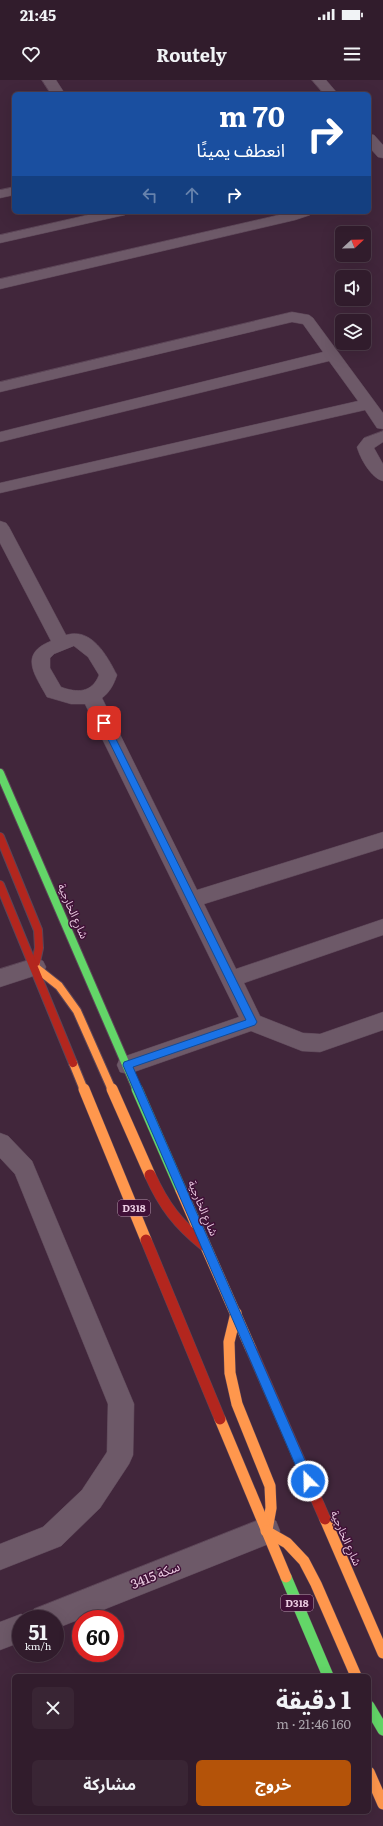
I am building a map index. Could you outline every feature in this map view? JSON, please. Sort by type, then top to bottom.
[{"type":"main road","name":"شارع الخارجية","points":[[0,773],[383,1653]]},
{"type":"main road","points":[[0,837],[38,930],[39,948],[35,967],[53,979],[67,994],[77,1011],[162,1203],[181,1227],[207,1247]]},
{"type":"main road","name":"D318","points":[[0,885],[266,1531],[327,1674]]},
{"type":"main road","points":[[236,1313],[229,1342],[230,1373],[237,1404],[270,1486],[271,1508],[266,1531],[287,1543],[304,1561],[316,1584],[355,1674]]},
{"type":"main road","points":[[371,1709],[383,1730]]},
{"type":"main road","points":[[371,1777],[383,1804]]},
{"type":"street","points":[[319,80],[329,92]]},
{"type":"street","points":[[371,140],[383,154]]},
{"type":"street","points":[[0,978],[35,967]]},
{"type":"street","name":"سكة 3415","points":[[64,1611],[266,1531]]},
{"type":"street","points":[[0,1636],[12,1631]]},
{"type":"lane","points":[[49,80],[57,92]]},
{"type":"lane","points":[[0,194],[12,191]]},
{"type":"lane","points":[[0,239],[111,214]]},
{"type":"lane","points":[[0,284],[300,214]]},
{"type":"lane","points":[[0,387],[292,316],[304,318],[308,321],[383,424]]},
{"type":"lane","points":[[0,438],[332,355]]},
{"type":"lane","points":[[0,488],[369,404]]},
{"type":"lane","points":[[383,436],[370,442],[365,447],[367,454],[383,476]]},
{"type":"lane","points":[[0,527],[61,642]]},
{"type":"lane","points":[[73,640],[84,642],[95,651],[108,675],[103,688],[91,696],[75,699],[54,692],[42,668],[41,656],[48,649],[61,642],[73,640]]},
{"type":"lane","points":[[91,696],[252,1022]]},
{"type":"lane","points":[[192,900],[383,840]]},
{"type":"lane","points":[[231,979],[383,927]]},
{"type":"lane","points":[[128,1065],[252,1022],[302,1042],[320,1043],[383,1021]]},
{"type":"lane","points":[[0,1143],[24,1168],[121,1404],[120,1455],[91,1499],[52,1537],[0,1557]]},
{"type":"traffic: fast","points":[[0,773],[181,1190]]},
{"type":"traffic: fast","points":[[286,1577],[327,1674]]},
{"type":"traffic: fast","points":[[371,1709],[383,1730]]},
{"type":"traffic: slow","points":[[36,962],[35,967],[59,986],[77,1011],[150,1175]]},
{"type":"traffic: slow","points":[[73,1063],[146,1240]]},
{"type":"traffic: slow","points":[[181,1190],[251,1349]]},
{"type":"traffic: slow","points":[[236,1313],[229,1342],[230,1373],[237,1404],[270,1486],[271,1508],[267,1530]]},
{"type":"traffic: slow","points":[[220,1419],[286,1577]]},
{"type":"traffic: slow","points":[[325,1519],[383,1653]]},
{"type":"traffic: slow","points":[[266,1531],[287,1543],[304,1561],[316,1584],[355,1674]]},
{"type":"traffic: slow","points":[[371,1777],[383,1804]]},
{"type":"traffic: jam","points":[[0,837],[38,930],[39,948],[36,962]]},
{"type":"traffic: jam","points":[[0,885],[73,1063]]},
{"type":"traffic: jam","points":[[150,1175],[171,1214],[185,1229],[204,1245]]},
{"type":"traffic: jam","points":[[146,1240],[220,1419]]},
{"type":"traffic: jam","points":[[251,1349],[325,1519]]},
{"type":"route","points":[[104,723],[252,1022],[128,1065],[308,1481]]}]
